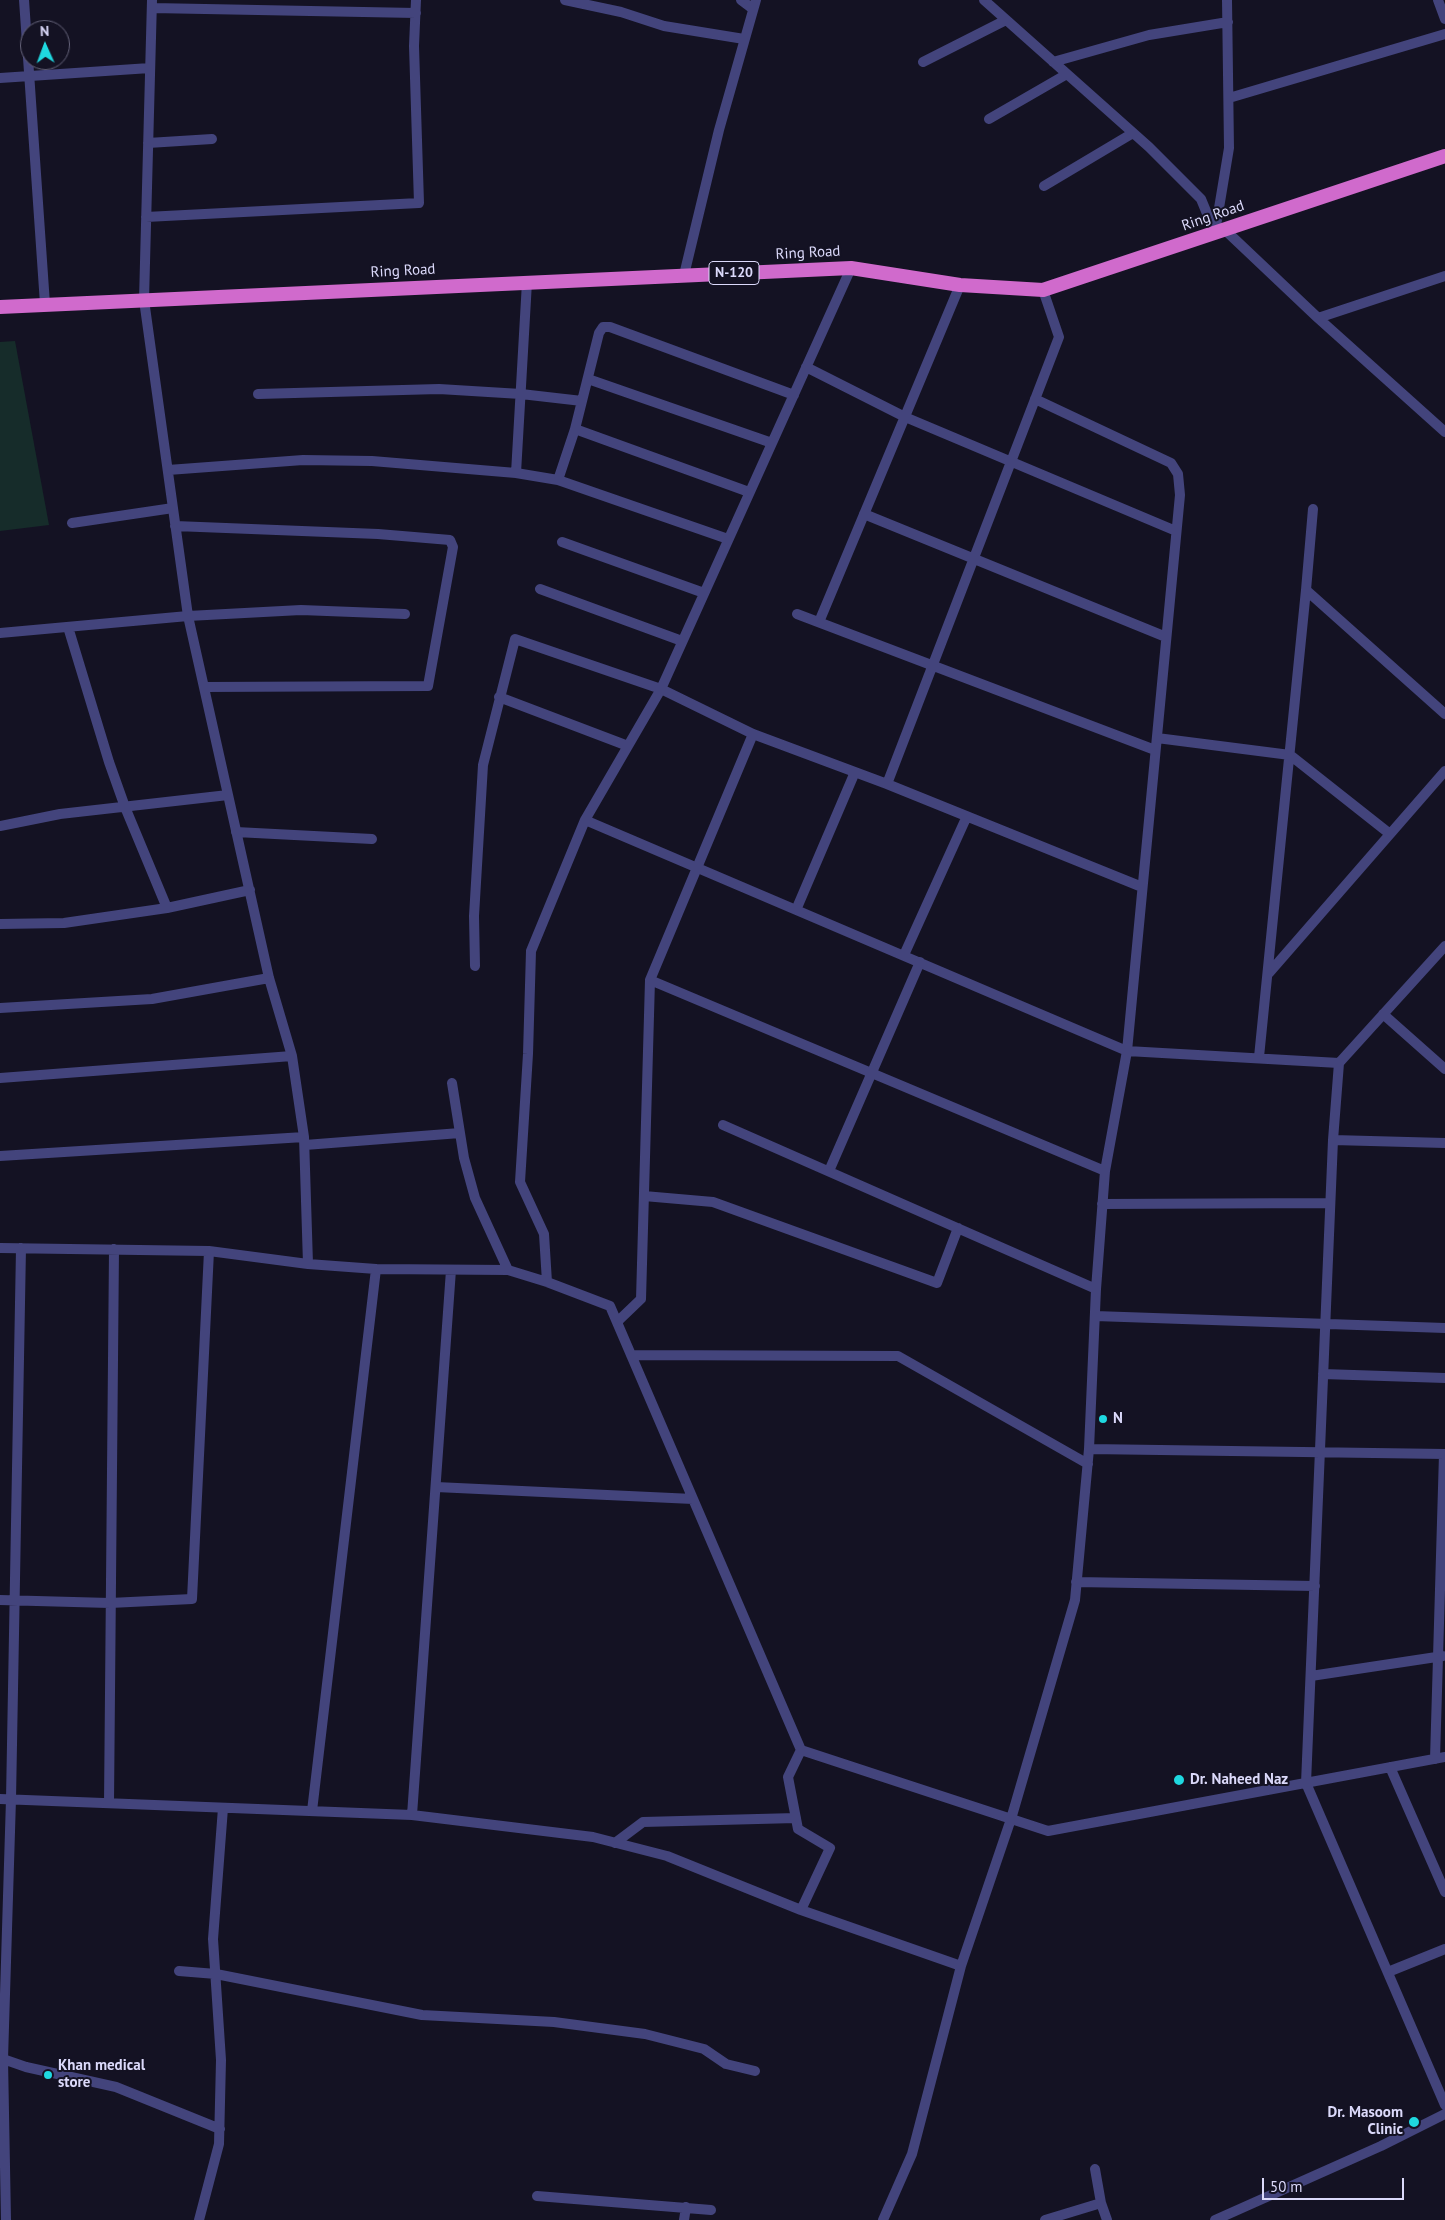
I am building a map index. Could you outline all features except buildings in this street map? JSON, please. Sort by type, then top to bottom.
[{"type":"highway","name":"Ring Road","points":[[0,307],[851,268],[960,285],[1042,290],[1445,156]]},
{"type":"street","points":[[24,0],[45,304]]},
{"type":"street","points":[[146,217],[419,202],[414,46],[416,0]]},
{"type":"street","points":[[565,0],[621,12],[664,26],[744,39]]},
{"type":"street","points":[[684,275],[719,130],[755,5],[741,0]]},
{"type":"street","points":[[984,0],[1133,133],[1201,199],[1220,231],[1445,432]]},
{"type":"street","points":[[1220,231],[1229,148],[1227,0]]},
{"type":"street","points":[[1438,0],[1445,19]]},
{"type":"street","points":[[308,1264],[305,1141],[292,1056],[269,978],[188,616],[144,300],[152,4],[416,13]]},
{"type":"street","points":[[923,62],[1006,20]]},
{"type":"street","points":[[1053,62],[1149,35],[1228,22]]},
{"type":"street","points":[[1229,98],[1445,34]]},
{"type":"street","points":[[0,78],[150,68]]},
{"type":"street","points":[[989,119],[1067,74]]},
{"type":"street","points":[[1044,186],[1133,133]]},
{"type":"street","points":[[148,143],[212,139]]},
{"type":"street","points":[[547,1282],[544,1234],[520,1182],[528,1054],[531,951],[585,820],[661,689],[851,268]]},
{"type":"street","points":[[1318,318],[1445,276]]},
{"type":"street","points":[[516,473],[527,282]]},
{"type":"street","points":[[819,622],[960,285]]},
{"type":"street","points":[[887,784],[1059,337],[1042,290]]},
{"type":"street","points":[[558,480],[575,429],[599,333],[603,328],[610,327],[794,395]]},
{"type":"street","points":[[806,367],[905,417],[1010,463],[1176,531]]},
{"type":"street","points":[[588,379],[772,443]]},
{"type":"street","points":[[258,394],[439,389],[521,394],[582,401]]},
{"type":"street","points":[[883,2220],[912,2154],[961,1966],[1010,1818],[1075,1600],[1088,1464],[1096,1289],[1105,1170],[1127,1051],[1180,495],[1178,474],[1171,463],[1035,398]]},
{"type":"street","points":[[575,429],[749,492]]},
{"type":"street","points":[[168,470],[302,460],[372,461],[516,473],[558,480],[728,539]]},
{"type":"street","points":[[72,524],[173,508]]},
{"type":"street","points":[[1260,1057],[1313,509]]},
{"type":"street","points":[[864,514],[1166,637]]},
{"type":"street","points":[[175,526],[249,527],[388,534],[450,540],[452,547],[428,686],[204,687]]},
{"type":"street","points":[[562,542],[704,593]]},
{"type":"street","points":[[540,588],[682,641]]},
{"type":"street","points":[[1306,590],[1445,714]]},
{"type":"street","points":[[0,633],[188,616],[302,610],[405,614]]},
{"type":"street","points":[[797,614],[1155,750]]},
{"type":"street","points":[[68,627],[109,762],[125,807],[167,908]]},
{"type":"street","points":[[475,966],[474,916],[480,789],[483,766],[499,697],[515,639],[661,689],[753,734],[887,784],[1142,887]]},
{"type":"street","points":[[499,697],[628,746]]},
{"type":"street","points":[[616,1322],[641,1299],[650,980],[753,734]]},
{"type":"street","points":[[1157,738],[1290,755],[1390,834]]},
{"type":"street","points":[[1269,973],[1445,771]]},
{"type":"street","points":[[796,910],[855,772]]},
{"type":"street","points":[[0,826],[60,814],[228,795]]},
{"type":"street","points":[[904,955],[967,816]]},
{"type":"street","points":[[585,820],[1127,1051],[1260,1057],[1339,1063]]},
{"type":"street","points":[[236,832],[372,839]]},
{"type":"street","points":[[0,924],[64,923],[167,908],[250,890]]},
{"type":"street","points":[[1445,946],[1339,1063],[1330,1203],[1306,1783],[1445,2105]]},
{"type":"street","points":[[829,1171],[920,962]]},
{"type":"street","points":[[0,1008],[152,999],[269,978]]},
{"type":"street","points":[[650,980],[1105,1170]]},
{"type":"street","points":[[1383,1014],[1445,1069]]},
{"type":"street","points":[[0,1078],[292,1056]]},
{"type":"street","points":[[452,1083],[464,1158],[475,1198],[508,1270]]},
{"type":"street","points":[[723,1124],[1096,1289]]},
{"type":"street","points":[[0,1156],[460,1133]]},
{"type":"street","points":[[1333,1140],[1445,1142]]},
{"type":"street","points":[[644,1196],[713,1202],[937,1283],[958,1228]]},
{"type":"street","points":[[1102,1204],[1330,1203]]},
{"type":"street","points":[[0,1248],[209,1251],[308,1264],[376,1269],[508,1270],[547,1282],[610,1306],[801,1750],[1048,1831],[1440,1758],[1444,1454],[1089,1449]]},
{"type":"street","points":[[6,2220],[2,2137],[2,2059],[11,1798],[21,1248]]},
{"type":"street","points":[[108,1803],[114,1249]]},
{"type":"street","points":[[0,1600],[110,1603],[192,1599],[209,1251]]},
{"type":"street","points":[[312,1811],[376,1269]]},
{"type":"street","points":[[412,1816],[451,1270]]},
{"type":"street","points":[[1095,1316],[1445,1328]]},
{"type":"street","points":[[630,1355],[898,1356],[1088,1464]]},
{"type":"street","points":[[1323,1374],[1445,1378]]},
{"type":"street","points":[[436,1487],[693,1499]]},
{"type":"street","points":[[1076,1582],[1315,1586]]},
{"type":"street","points":[[1311,1676],[1442,1656]]},
{"type":"street","points":[[801,1750],[788,1777],[798,1829],[830,1848],[801,1910]]},
{"type":"street","points":[[1390,1767],[1445,1892]]},
{"type":"street","points":[[0,1799],[412,1816],[593,1837],[667,1856],[801,1910],[961,1966]]},
{"type":"street","points":[[199,2220],[219,2144],[220,2129],[222,2060],[213,1939],[223,1808]]},
{"type":"street","points":[[615,1843],[642,1822],[796,1818]]},
{"type":"street","points":[[1388,1972],[1445,1949]]},
{"type":"street","points":[[179,1971],[216,1974],[422,2015],[554,2022],[645,2034],[704,2049],[726,2064],[755,2071]]},
{"type":"street","points":[[2,2059],[26,2067],[116,2086],[220,2129]]},
{"type":"street","points":[[1215,2220],[1445,2114]]},
{"type":"street","points":[[1095,2168],[1101,2203],[1107,2220]]},
{"type":"street","points":[[537,2196],[686,2206],[711,2210]]},
{"type":"street","points":[[1045,2220],[1101,2203]]},
{"type":"street","points":[[684,2220],[686,2206]]},
{"type":"green space","points":[[15,341],[49,525],[0,531],[0,342]]},
{"type":"place","name":"N","points":[[1103,1419]]},
{"type":"place","name":"Dr. Naheed Naz","points":[[1179,1780]]},
{"type":"place","name":"Khan medical store","points":[[48,2075]]},
{"type":"place","name":"Dr. Masoom Clinic","points":[[1414,2122]]}]
